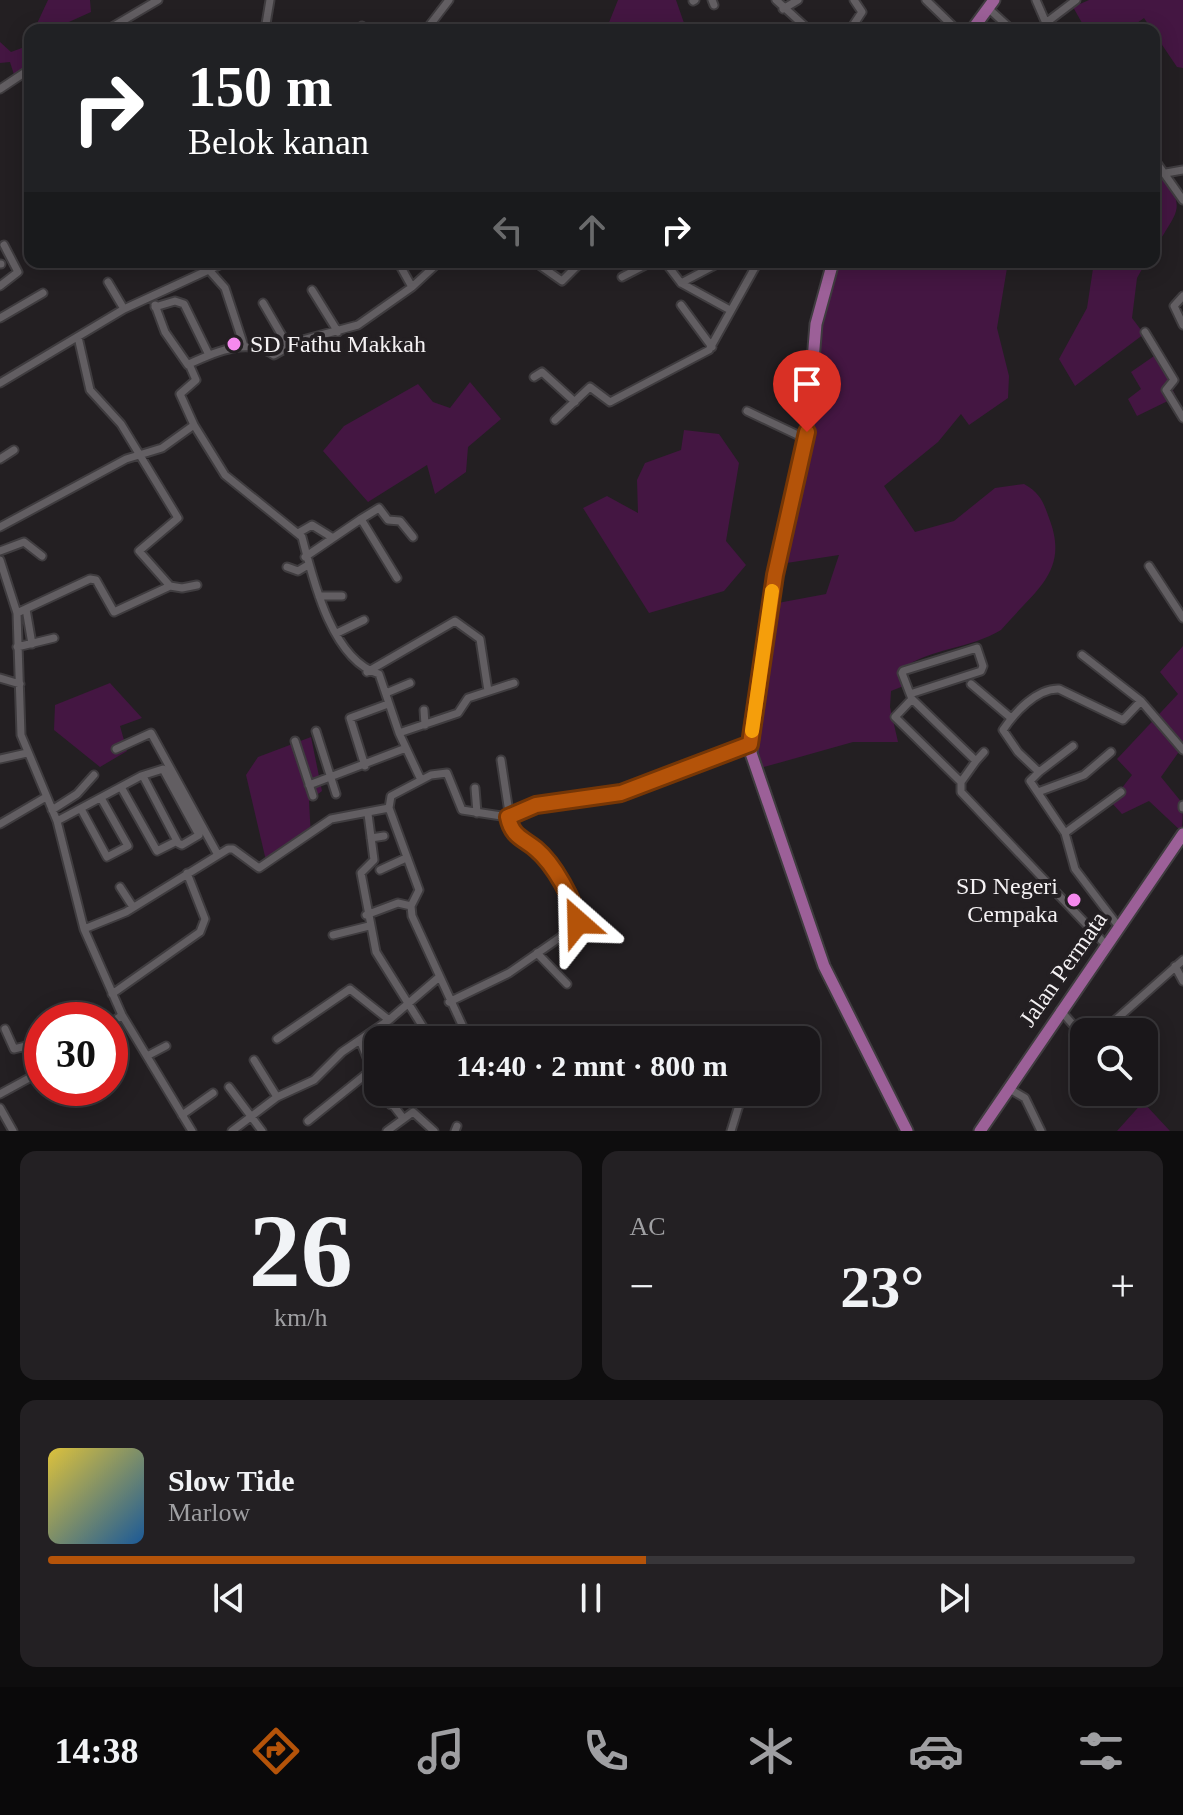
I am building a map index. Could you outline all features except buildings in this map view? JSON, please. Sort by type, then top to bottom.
[{"type":"main road","points":[[976,24],[991,4]]},
{"type":"main road","points":[[831,268],[816,324],[806,439],[775,575],[750,744],[753,768],[824,966],[907,1131]]},
{"type":"main road","name":"Jalan Permata","points":[[980,1131],[1183,834]]},
{"type":"street","points":[[127,24],[158,0]]},
{"type":"street","points":[[266,24],[270,0]]},
{"type":"street","points":[[431,24],[449,0]]},
{"type":"street","points":[[776,0],[802,24]]},
{"type":"street","points":[[783,9],[798,0]]},
{"type":"street","points":[[854,0],[862,12],[854,24]]},
{"type":"street","points":[[926,0],[951,24]]},
{"type":"street","points":[[1036,0],[1047,24]]},
{"type":"street","points":[[1050,24],[1076,0]]},
{"type":"street","points":[[991,4],[1007,24]]},
{"type":"street","points":[[0,89],[24,73]]},
{"type":"street","points":[[1160,166],[1183,200]]},
{"type":"street","points":[[1166,173],[1183,170]]},
{"type":"street","points":[[0,286],[18,272],[4,245]]},
{"type":"street","points":[[203,268],[225,288],[244,346]]},
{"type":"street","points":[[1,380],[124,309],[212,268]]},
{"type":"street","points":[[401,268],[412,287]]},
{"type":"street","points":[[188,365],[209,355],[244,346],[259,346],[274,355],[288,346],[338,332],[365,320],[412,287],[433,268]]},
{"type":"street","points":[[544,268],[562,281],[575,268]]},
{"type":"street","points":[[622,277],[639,268]]},
{"type":"street","points":[[670,268],[681,283],[730,310]]},
{"type":"street","points":[[681,283],[703,268]]},
{"type":"street","points":[[555,420],[592,387],[607,401],[613,401],[712,347],[753,268]]},
{"type":"street","points":[[108,282],[124,309]]},
{"type":"street","points":[[312,290],[338,332]]},
{"type":"street","points":[[0,318],[43,293]]},
{"type":"street","points":[[153,295],[165,332],[196,380],[180,394],[194,425],[225,475],[298,533],[323,610],[367,672],[379,674],[399,733],[421,780]]},
{"type":"street","points":[[1183,296],[1174,306],[1183,325]]},
{"type":"street","points":[[155,307],[175,301],[184,304],[209,355]]},
{"type":"street","points":[[263,303],[288,346]]},
{"type":"street","points":[[681,305],[712,347]]},
{"type":"street","points":[[1145,332],[1174,380],[1166,390],[1183,418]]},
{"type":"street","points":[[78,337],[89,388],[105,403],[178,518],[139,551],[170,586]]},
{"type":"street","points":[[534,377],[542,372],[575,402]]},
{"type":"street","points":[[747,411],[806,439]]},
{"type":"street","points":[[0,527],[139,454],[162,448],[194,425]]},
{"type":"street","points":[[0,459],[14,450]]},
{"type":"street","points":[[287,567],[298,571],[333,538],[379,508],[388,520],[400,521],[413,537]]},
{"type":"street","points":[[361,519],[397,578]]},
{"type":"street","points":[[298,533],[312,525],[333,538]]},
{"type":"street","points":[[0,551],[24,542],[42,556]]},
{"type":"street","points":[[1,565],[17,613],[21,735],[57,821],[84,929],[116,1002]]},
{"type":"street","points":[[1149,566],[1183,618]]},
{"type":"street","points":[[17,613],[90,579],[96,580],[114,612],[170,586],[182,588],[197,585]]},
{"type":"street","points":[[319,596],[342,596]]},
{"type":"street","points":[[26,609],[32,644]]},
{"type":"street","points":[[337,633],[364,620]]},
{"type":"street","points":[[367,672],[455,621],[480,639],[488,691]]},
{"type":"street","points":[[17,647],[54,638]]},
{"type":"street","points":[[961,782],[895,718],[911,697],[981,671],[983,666],[977,648],[903,671],[911,697],[976,761]]},
{"type":"street","points":[[1082,655],[1141,701],[1183,750]]},
{"type":"street","points":[[0,678],[20,684]]},
{"type":"street","points":[[386,693],[410,683]]},
{"type":"street","points":[[399,733],[458,713],[466,699],[514,683]]},
{"type":"street","points":[[971,684],[1011,718]]},
{"type":"street","points":[[1039,772],[1003,730],[1011,718],[1044,691],[1055,689],[1114,719],[1126,719],[1141,701]]},
{"type":"street","points":[[365,766],[350,718],[388,704]]},
{"type":"street","points":[[424,710],[425,725]]},
{"type":"street","points":[[316,731],[336,794]]},
{"type":"street","points":[[116,749],[149,733],[154,735],[218,855]]},
{"type":"street","points":[[295,741],[313,796]]},
{"type":"street","points":[[462,1026],[438,978],[411,906],[419,890],[389,808],[391,796],[421,780],[447,773],[462,810],[508,817],[536,805],[621,793],[750,744]]},
{"type":"street","points":[[1073,746],[1030,781],[1065,833],[1075,869],[1119,927]]},
{"type":"street","points":[[309,785],[406,748]]},
{"type":"street","points":[[984,752],[961,782],[961,792],[1106,945]]},
{"type":"street","points":[[1038,792],[1084,775],[1111,752]]},
{"type":"street","points":[[0,759],[27,753]]},
{"type":"street","points":[[449,1002],[509,973],[576,927],[578,918],[548,864],[537,850],[516,837],[508,817],[501,760]]},
{"type":"street","points":[[57,821],[121,787],[144,778],[166,770],[199,835],[182,845],[177,841],[144,778]]},
{"type":"street","points":[[52,810],[77,794],[94,775]]},
{"type":"street","points":[[121,787],[157,851],[177,841]]},
{"type":"street","points":[[475,788],[477,813]]},
{"type":"street","points":[[1065,833],[1121,792]]},
{"type":"street","points":[[0,824],[46,797]]},
{"type":"street","points":[[81,809],[107,857],[128,846],[101,798]]},
{"type":"street","points":[[84,929],[133,907],[233,849],[259,868],[331,819],[389,808]]},
{"type":"street","points":[[368,814],[374,861],[361,872],[366,915],[382,965],[422,1026]]},
{"type":"street","points":[[371,838],[384,836]]},
{"type":"street","points":[[380,870],[406,858]]},
{"type":"street","points":[[112,994],[200,932],[205,919],[187,873]]},
{"type":"street","points":[[120,887],[133,907]]},
{"type":"street","points":[[366,915],[398,903],[411,906]]},
{"type":"street","points":[[333,935],[369,926]]},
{"type":"street","points":[[537,953],[567,984]]},
{"type":"street","points":[[1117,1018],[1183,960]]},
{"type":"street","points":[[1175,966],[1183,981]]},
{"type":"street","points":[[232,1131],[277,1097],[314,1080],[333,1059],[389,1020],[438,978]]},
{"type":"street","points":[[277,1039],[350,989],[389,1020]]},
{"type":"street","points":[[1060,1010],[1070,1021]]},
{"type":"street","points":[[128,1025],[192,1131]]},
{"type":"street","points":[[5,1029],[14,1049],[24,1046]]},
{"type":"street","points":[[360,1040],[364,1052]]},
{"type":"street","points":[[147,1056],[166,1046]]},
{"type":"street","points":[[254,1060],[277,1097]]},
{"type":"street","points":[[308,1121],[364,1076]]},
{"type":"street","points":[[0,1094],[24,1081]]},
{"type":"street","points":[[229,1087],[262,1131]]},
{"type":"street","points":[[1008,1088],[1025,1098],[1041,1131]]},
{"type":"street","points":[[182,1115],[213,1093]]},
{"type":"street","points":[[392,1106],[403,1118]]},
{"type":"street","points":[[731,1131],[739,1106]]},
{"type":"street","points":[[0,1108],[13,1131]]},
{"type":"street","points":[[387,1131],[413,1112],[419,1113],[434,1131]]},
{"type":"shaded area","points":[[48,0],[90,0],[91,12],[64,24],[37,24]]},
{"type":"shaded area","points":[[618,0],[676,0],[687,24],[608,24]]},
{"type":"shaded area","points":[[1089,0],[1183,0],[1183,68],[1177,67],[1160,42],[1160,24],[1148,24],[1144,18],[1136,24],[1083,24],[1073,7]]},
{"type":"shaded area","points":[[0,42],[11,52],[24,47],[24,72],[15,78],[10,62],[0,63]]},
{"type":"shaded area","points":[[1160,163],[1177,208],[1160,240]]},
{"type":"shaded area","points":[[831,268],[1007,268],[997,328],[1009,376],[1008,398],[969,425],[961,414],[938,442],[884,486],[915,532],[954,521],[995,488],[1024,484],[1037,494],[1045,507],[1054,537],[1055,553],[1046,579],[1001,630],[925,657],[902,669],[906,685],[891,691],[890,707],[898,742],[853,742],[750,771],[747,746],[767,605],[826,594],[839,555],[780,564],[811,407],[812,344]]},
{"type":"shaded area","points":[[1093,268],[1143,268],[1137,278],[1132,318],[1144,334],[1075,386],[1059,359],[1087,308]]},
{"type":"shaded area","points":[[1157,354],[1176,397],[1137,416],[1128,399],[1141,389],[1131,372]]},
{"type":"shaded area","points":[[470,382],[501,419],[468,447],[466,472],[435,494],[427,465],[368,502],[323,451],[344,426],[418,384],[433,402],[450,408]]},
{"type":"shaded area","points":[[684,430],[719,434],[739,463],[726,541],[746,565],[724,591],[649,613],[583,508],[607,496],[638,513],[637,480],[645,463],[681,450]]},
{"type":"shaded area","points":[[1183,646],[1183,746],[1161,777],[1183,804],[1182,832],[1149,801],[1122,814],[1111,802],[1132,775],[1117,759],[1178,694],[1160,672]]},
{"type":"shaded area","points":[[110,683],[142,718],[120,726],[127,751],[100,767],[54,730],[55,705]]},
{"type":"shaded area","points":[[311,737],[322,791],[309,801],[311,838],[267,865],[246,775],[258,757]]},
{"type":"shaded area","points":[[1139,1106],[1147,1106],[1170,1131],[1117,1131]]},
{"type":"slow traffic","points":[[752,731],[772,591]]},
{"type":"place","name":"SD Fathu Makkah","points":[[234,344]]},
{"type":"place","name":"SD Negeri Cempaka","points":[[1074,900]]},
{"type":"route","points":[[578,922],[558,879],[537,850],[516,837],[508,817],[536,805],[621,793],[750,744],[775,575],[790,520],[807,432]]}]
